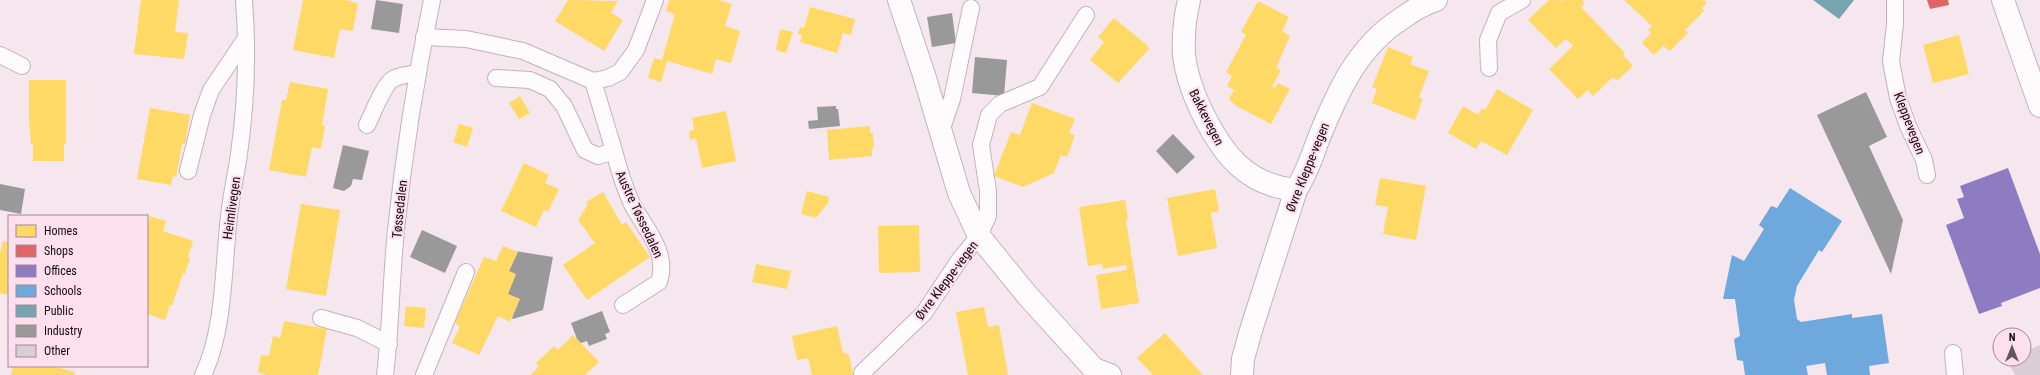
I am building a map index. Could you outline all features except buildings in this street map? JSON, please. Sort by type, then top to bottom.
[{"type":"street","name":"Øvre Kleppe-vegen","points":[[898,0],[924,75],[940,134],[959,193],[979,236],[1027,295],[1100,373]]},
{"type":"street","name":"Bakkevegen","points":[[1189,0],[1186,14],[1184,55],[1192,90],[1210,128],[1222,148],[1250,175],[1277,188],[1296,190]]},
{"type":"street","name":"Øvre Kleppe-vegen","points":[[1242,375],[1243,359],[1251,330],[1296,190],[1303,178],[1332,106],[1350,72],[1366,49],[1386,29],[1425,4],[1436,0]]},
{"type":"street","points":[[2003,0],[2040,106]]},
{"type":"lane","name":"Heimlivegen","points":[[203,375],[210,360],[221,301],[229,217],[239,153],[246,38],[244,0]]},
{"type":"lane","name":"Tøssedalen","points":[[385,375],[389,344],[398,216],[404,156],[424,37],[432,0]]},
{"type":"lane","points":[[424,37],[466,39],[523,50],[593,81],[608,78],[620,72],[636,50],[655,0]]},
{"type":"lane","points":[[1489,68],[1488,40],[1499,13],[1522,0]]},
{"type":"lane","name":"Kleppevegen","points":[[1895,0],[1895,24],[1891,61],[1898,98],[1908,126],[1924,160],[1928,175]]},
{"type":"lane","points":[[940,134],[952,99],[971,8]]},
{"type":"lane","name":"Øvre Kleppe-vegen","points":[[862,373],[924,313],[960,259],[979,236],[988,216],[988,191],[981,145],[989,114],[1000,104],[1040,88],[1086,15]]},
{"type":"lane","points":[[188,171],[202,114],[212,90],[246,38]]},
{"type":"lane","points":[[0,55],[22,66]]},
{"type":"lane","points":[[367,125],[392,79],[408,74],[418,74]]},
{"type":"lane","points":[[496,78],[530,80],[550,89],[564,106],[585,150],[598,156],[614,152]]},
{"type":"lane","name":"Austre Tøssedalen","points":[[593,81],[622,181],[659,250],[662,263],[662,271],[659,282],[623,305]]},
{"type":"lane","points":[[424,375],[466,272]]},
{"type":"lane","points":[[321,318],[357,328],[389,344]]},
{"type":"lane","points":[[1953,352],[1955,375]]}]
